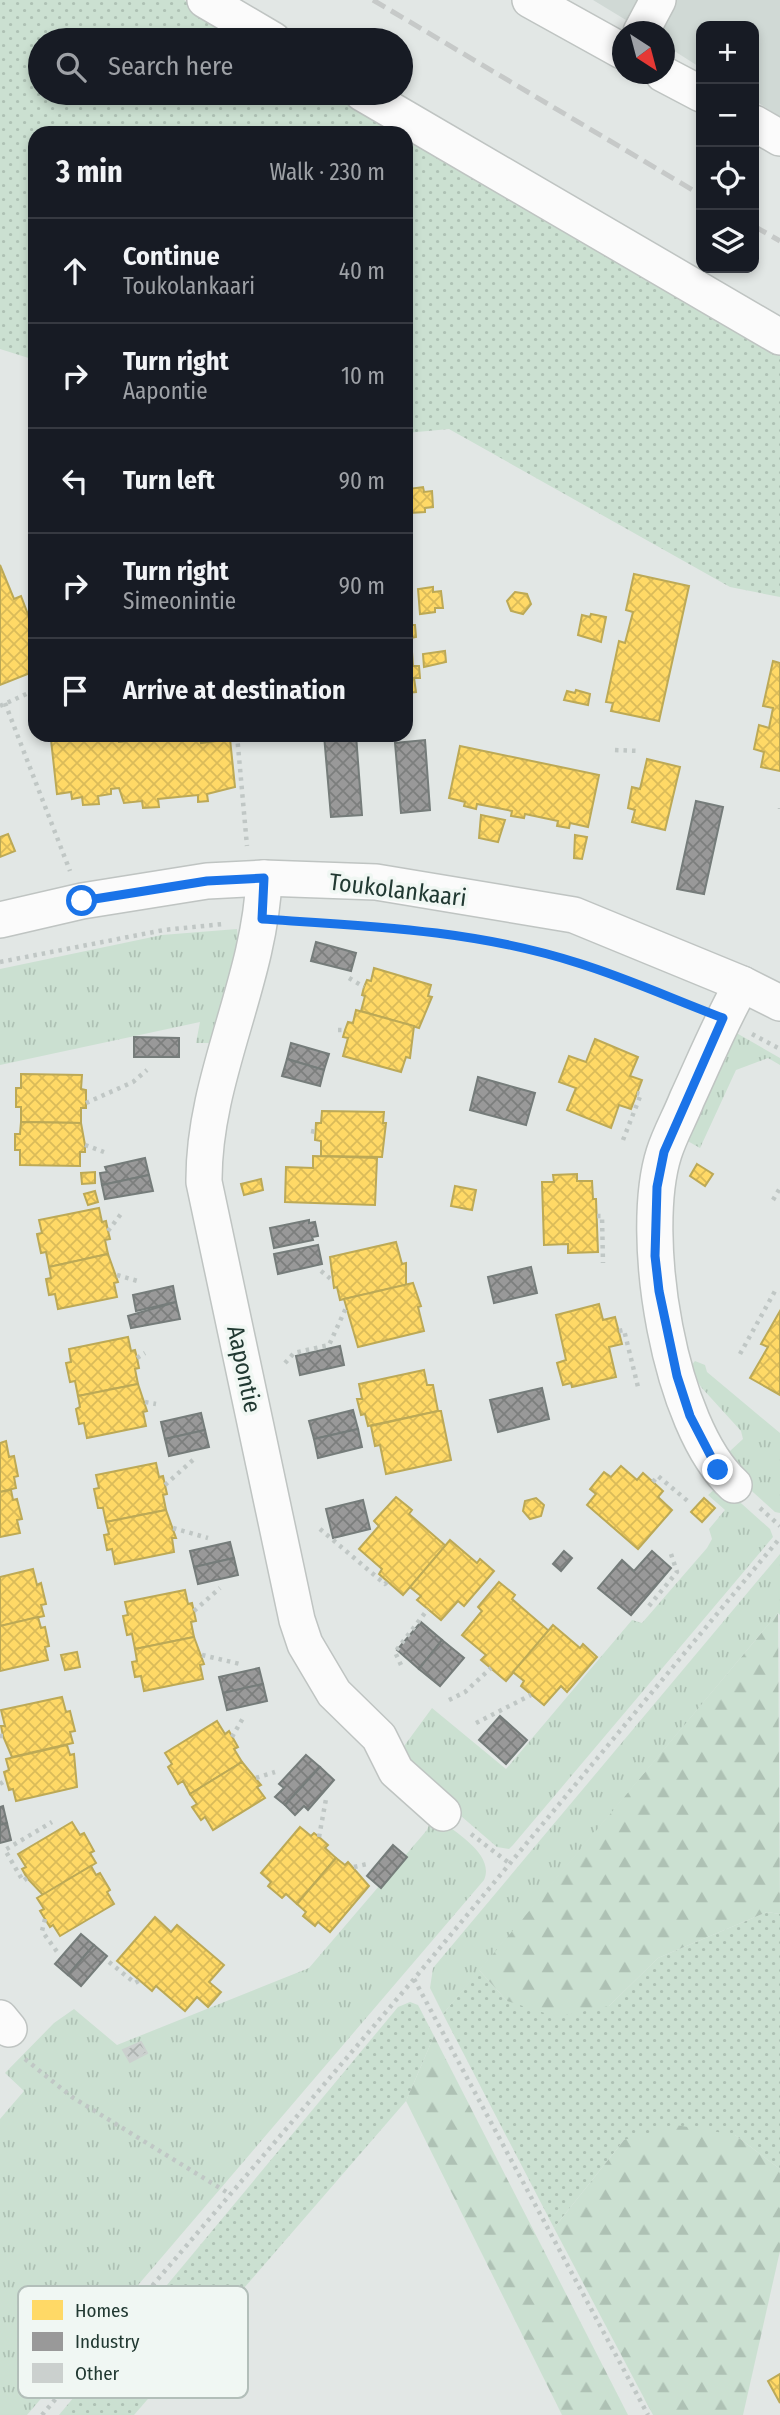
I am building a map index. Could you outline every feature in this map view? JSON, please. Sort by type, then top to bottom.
[{"type":"street","points":[[205,0],[253,28]]},
{"type":"street","points":[[530,0],[612,45]]},
{"type":"street","points":[[646,21],[657,0]]},
{"type":"street","points":[[675,80],[696,91]]},
{"type":"street","points":[[383,105],[780,337]]},
{"type":"street","points":[[759,126],[780,138]]},
{"type":"street","name":"Toukolankaari","points":[[0,920],[82,901],[207,881],[257,878],[376,882],[574,915],[742,984],[780,1003]]},
{"type":"street","name":"Aapontie","points":[[257,878],[262,919],[207,1129],[204,1182],[297,1620],[305,1644],[334,1693],[379,1737],[396,1771],[443,1813]]},
{"type":"street","points":[[734,1485],[718,1470],[690,1416],[677,1376],[659,1291],[655,1256],[657,1187],[664,1152],[723,1018],[742,984]]},
{"type":"path","points":[[28,693],[3,704],[82,901]]},
{"type":"path","points":[[238,742],[257,878]]},
{"type":"path","points":[[615,751],[640,751]]},
{"type":"path","points":[[0,962],[164,930],[262,919],[401,928],[477,938],[578,963],[723,1018],[780,1049]]},
{"type":"path","points":[[349,978],[364,988]]},
{"type":"path","points":[[338,1030],[345,1030]]},
{"type":"path","points":[[86,1103],[133,1082],[146,1070]]},
{"type":"path","points":[[622,1140],[641,1094],[637,1093]]},
{"type":"path","points":[[85,1145],[104,1152]]},
{"type":"path","points":[[773,1199],[780,1188]]},
{"type":"path","points":[[108,1231],[121,1214]]},
{"type":"path","points":[[597,1216],[602,1216],[603,1263]]},
{"type":"path","points":[[321,1271],[332,1280]]},
{"type":"path","points":[[117,1275],[141,1282]]},
{"type":"path","points":[[740,1354],[775,1291],[779,1293]]},
{"type":"path","points":[[285,1363],[294,1353],[328,1345],[346,1308]]},
{"type":"path","points":[[619,1331],[624,1330],[638,1387]]},
{"type":"path","points":[[137,1358],[145,1353]]},
{"type":"path","points":[[145,1402],[156,1404]]},
{"type":"path","points":[[165,1485],[194,1459]]},
{"type":"path","points":[[653,1482],[658,1476],[690,1503]]},
{"type":"path","points":[[173,1528],[208,1538]]},
{"type":"path","points":[[320,1529],[384,1584],[387,1582]]},
{"type":"path","points":[[150,2286],[414,1979],[780,1538]]},
{"type":"path","points":[[649,1606],[677,1572],[670,1551]]},
{"type":"path","points":[[194,1611],[220,1588]]},
{"type":"path","points":[[401,1665],[394,1652],[428,1609]]},
{"type":"path","points":[[202,1655],[240,1664]]},
{"type":"path","points":[[449,1700],[465,1692],[491,1668]]},
{"type":"path","points":[[476,1723],[531,1695]]},
{"type":"path","points":[[232,1737],[243,1718]]},
{"type":"path","points":[[257,1778],[275,1772]]},
{"type":"path","points":[[0,1784],[6,1780]]},
{"type":"path","points":[[319,1837],[326,1799]]},
{"type":"path","points":[[443,1813],[509,1863]]},
{"type":"path","points":[[27,1878],[23,1881],[5,1850],[52,1822]]},
{"type":"path","points":[[354,1867],[366,1864]]},
{"type":"path","points":[[44,1919],[42,1931],[58,1953]]},
{"type":"path","points":[[109,1962],[135,1983],[140,1980]]},
{"type":"path","points":[[414,1979],[648,2415]]},
{"type":"path","points":[[5,2023],[27,2063],[72,2096],[228,2193]]},
{"type":"path","points":[[42,2415],[56,2398]]},
{"type":"shaded area","points":[[593,0],[780,0],[780,117],[759,103],[759,21],[696,21],[696,65],[675,51],[675,21],[628,21]]},
{"type":"green space","points":[[0,0],[184,0],[232,28],[28,28],[28,105],[362,105],[398,126],[28,126],[28,358],[0,349]]},
{"type":"green space","points":[[413,135],[780,351],[780,597],[730,587],[449,429],[413,432]]},
{"type":"green space","points":[[237,929],[240,953],[211,1043],[196,1043],[200,1022],[0,1065],[0,969],[162,935]]},
{"type":"green space","points":[[733,1031],[780,1058],[780,1065],[768,1058],[736,1070],[700,1148],[684,1139]]},
{"type":"green space","points":[[695,1361],[705,1365],[707,1372],[780,1433],[780,1513],[775,1512],[744,1484],[728,1460],[730,1451],[743,1439],[741,1431],[701,1387],[690,1367]]},
{"type":"green space","points":[[723,1487],[770,1529],[773,1537],[513,1845],[509,1849],[497,1847],[404,1767],[399,1753],[432,1708],[506,1769],[632,1620],[642,1623],[707,1548],[712,1539],[709,1529],[725,1510],[708,1495],[716,1488]]},
{"type":"green space","points":[[780,1554],[780,1615],[778,1613],[443,2014],[430,1988],[433,1968]]},
{"type":"green space","points":[[778,1613],[780,1914],[767,1912],[658,1958],[609,2006],[557,2017],[507,2001],[479,1970]]},
{"type":"green space","points":[[431,1820],[441,1820],[473,1846],[484,1862],[484,1880],[137,2286],[18,2286],[18,2398],[42,2398],[27,2415],[0,2415],[0,2119],[24,2091],[5,2073],[54,2023],[74,2009],[117,2045],[309,1968],[427,1830]]},
{"type":"green space","points":[[767,1912],[780,1914],[780,2169],[735,2135],[624,2140],[554,2228],[443,2014],[479,1970],[507,2001],[609,2006],[658,1958]]},
{"type":"green space","points":[[410,2002],[418,2005],[434,2036],[406,2101],[246,2286],[166,2286],[398,2007]]},
{"type":"green space","points":[[434,2036],[628,2415],[562,2415],[406,2101]]},
{"type":"green space","points":[[676,2125],[735,2135],[780,2169],[780,2251],[743,2415],[653,2415],[554,2228],[624,2140]]},
{"type":"green space","points":[[73,2398],[149,2398],[134,2415],[59,2415]]},
{"type":"building: Homes","points":[[423,487],[424,492],[432,491],[433,507],[425,508],[425,512],[413,513],[413,488]]},
{"type":"building: Homes","points":[[0,565],[14,599],[21,596],[28,614],[28,674],[0,685]]},
{"type":"building: Homes","points":[[634,574],[689,586],[659,721],[611,711],[613,703],[606,702],[619,641],[625,643],[633,612],[626,610]]},
{"type":"building: Homes","points":[[433,587],[433,592],[441,591],[443,608],[420,614],[418,589]]},
{"type":"building: Homes","points":[[515,592],[527,594],[531,604],[523,614],[511,611],[507,601]]},
{"type":"building: Homes","points":[[591,614],[606,617],[601,642],[578,635],[582,615],[590,617]]},
{"type":"building: Homes","points":[[413,625],[415,625],[416,637],[413,638]]},
{"type":"building: Homes","points":[[445,651],[446,662],[424,667],[423,654]]},
{"type":"building: Homes","points":[[773,661],[780,663],[780,771],[761,767],[764,752],[754,749],[759,725],[769,728],[773,708],[763,706]]},
{"type":"building: Homes","points":[[413,666],[419,666],[420,678],[414,678],[416,692],[413,692]]},
{"type":"building: Homes","points":[[576,690],[590,694],[588,705],[564,700],[567,691],[575,693]]},
{"type":"building: Homes","points":[[51,742],[230,742],[235,787],[207,794],[208,801],[198,802],[198,795],[158,799],[159,807],[143,808],[142,801],[124,803],[119,788],[111,789],[111,794],[98,796],[99,804],[83,805],[82,797],[72,799],[71,792],[57,794]]},
{"type":"building: Homes","points":[[460,746],[599,775],[588,827],[570,823],[569,828],[557,826],[558,821],[525,814],[524,818],[511,816],[512,811],[477,804],[476,809],[464,806],[465,802],[449,798]]},
{"type":"building: Homes","points":[[647,759],[680,767],[665,830],[632,822],[635,810],[628,808],[632,787],[640,789]]},
{"type":"building: Homes","points":[[481,815],[505,820],[498,842],[479,838]]},
{"type":"building: Homes","points":[[8,834],[15,851],[0,857],[0,837]]},
{"type":"building: Homes","points":[[575,835],[587,837],[582,859],[574,858]]},
{"type":"building: Homes","points":[[374,968],[431,985],[428,996],[432,997],[419,1028],[361,1011],[365,996],[362,995],[364,987],[367,980],[371,981]]},
{"type":"building: Homes","points":[[356,1010],[414,1026],[410,1058],[406,1057],[401,1072],[343,1056],[348,1038],[343,1037],[348,1022],[353,1023]]},
{"type":"building: Homes","points":[[595,1039],[638,1057],[630,1076],[642,1080],[631,1109],[619,1105],[611,1128],[567,1110],[576,1088],[559,1082],[569,1056],[586,1062]]},
{"type":"building: Homes","points":[[21,1074],[82,1075],[81,1089],[86,1090],[86,1108],[81,1108],[81,1123],[21,1122],[21,1107],[16,1107],[16,1088],[21,1088]]},
{"type":"building: Homes","points":[[322,1111],[384,1112],[383,1123],[386,1123],[382,1157],[321,1156],[321,1141],[315,1140],[316,1123],[321,1123]]},
{"type":"building: Homes","points":[[21,1122],[81,1123],[85,1152],[80,1152],[80,1166],[20,1165],[20,1150],[15,1150],[15,1134],[20,1134]]},
{"type":"building: Homes","points":[[313,1156],[377,1158],[375,1205],[285,1202],[286,1167],[313,1168]]},
{"type":"building: Homes","points":[[697,1164],[713,1174],[705,1186],[690,1176]]},
{"type":"building: Homes","points":[[95,1172],[95,1183],[82,1184],[81,1173]]},
{"type":"building: Homes","points":[[577,1174],[577,1181],[592,1181],[593,1199],[596,1199],[598,1252],[568,1253],[568,1244],[544,1245],[542,1182],[554,1182],[553,1175]]},
{"type":"building: Homes","points":[[261,1179],[263,1190],[244,1195],[241,1184]]},
{"type":"building: Homes","points":[[455,1186],[476,1190],[472,1210],[451,1206]]},
{"type":"building: Homes","points":[[95,1191],[98,1202],[88,1205],[84,1194]]},
{"type":"building: Homes","points":[[99,1208],[102,1222],[106,1221],[110,1239],[105,1240],[108,1254],[49,1267],[46,1252],[41,1253],[37,1234],[42,1233],[39,1220]]},
{"type":"building: Homes","points":[[396,1242],[402,1264],[406,1263],[406,1285],[340,1300],[337,1287],[334,1288],[330,1257]]},
{"type":"building: Homes","points":[[108,1254],[118,1282],[114,1283],[117,1297],[58,1309],[55,1294],[49,1295],[46,1279],[51,1278],[49,1267]]},
{"type":"building: Homes","points":[[413,1283],[421,1306],[418,1307],[424,1331],[358,1347],[344,1299]]},
{"type":"building: Homes","points":[[599,1304],[603,1320],[615,1317],[622,1344],[609,1347],[616,1377],[572,1387],[571,1383],[563,1385],[557,1363],[566,1360],[556,1315]]},
{"type":"building: Homes","points":[[780,1311],[780,1395],[750,1378],[768,1347],[761,1344]]},
{"type":"building: Homes","points":[[128,1337],[131,1351],[135,1350],[137,1358],[139,1368],[135,1369],[138,1384],[78,1396],[75,1381],[70,1382],[66,1363],[71,1362],[69,1349]]},
{"type":"building: Homes","points":[[424,1370],[427,1385],[433,1385],[438,1411],[368,1426],[365,1414],[361,1415],[357,1399],[362,1399],[359,1384]]},
{"type":"building: Homes","points":[[138,1384],[147,1411],[143,1412],[146,1426],[87,1438],[84,1423],[79,1424],[76,1409],[80,1407],[78,1396]]},
{"type":"building: Homes","points":[[441,1411],[451,1460],[386,1474],[380,1445],[375,1446],[371,1426]]},
{"type":"building: Homes","points":[[6,1441],[9,1457],[14,1456],[18,1476],[14,1477],[16,1488],[0,1492],[0,1443]]},
{"type":"building: Homes","points":[[156,1463],[159,1477],[163,1476],[167,1494],[163,1495],[166,1510],[106,1522],[103,1508],[98,1508],[94,1489],[99,1488],[96,1475]]},
{"type":"building: Homes","points":[[621,1466],[637,1480],[643,1473],[663,1491],[658,1497],[672,1510],[638,1549],[587,1505],[596,1494],[590,1489],[604,1472],[611,1477]]},
{"type":"building: Homes","points":[[11,1490],[13,1500],[17,1499],[22,1519],[17,1520],[20,1533],[0,1537],[0,1492]]},
{"type":"building: Homes","points":[[396,1497],[412,1510],[409,1514],[446,1546],[403,1595],[379,1574],[382,1569],[359,1549],[379,1526],[374,1521]]},
{"type":"building: Homes","points":[[536,1498],[544,1505],[541,1516],[530,1519],[523,1511],[525,1501]]},
{"type":"building: Homes","points":[[704,1498],[715,1508],[702,1522],[691,1512]]},
{"type":"building: Homes","points":[[166,1510],[176,1538],[172,1538],[174,1552],[115,1564],[112,1549],[107,1550],[104,1535],[109,1534],[106,1522]]},
{"type":"building: Homes","points":[[450,1540],[477,1563],[480,1559],[494,1571],[464,1606],[458,1601],[441,1620],[417,1600],[421,1596],[410,1587]]},
{"type":"building: Homes","points":[[33,1569],[37,1585],[41,1583],[46,1604],[41,1605],[44,1616],[0,1626],[0,1577]]},
{"type":"building: Homes","points":[[499,1582],[515,1595],[512,1599],[549,1631],[506,1681],[481,1660],[486,1655],[462,1635],[482,1611],[478,1607]]},
{"type":"building: Homes","points":[[185,1590],[188,1604],[192,1603],[196,1621],[191,1622],[194,1637],[135,1649],[132,1634],[127,1635],[123,1616],[128,1615],[125,1602]]},
{"type":"building: Homes","points":[[38,1617],[41,1628],[45,1627],[49,1646],[45,1647],[48,1660],[0,1671],[0,1626]]},
{"type":"building: Homes","points":[[553,1625],[580,1648],[583,1644],[597,1657],[567,1692],[561,1686],[544,1705],[521,1686],[524,1681],[513,1672]]},
{"type":"building: Homes","points":[[194,1637],[204,1664],[200,1665],[203,1679],[144,1691],[141,1676],[135,1677],[132,1662],[137,1661],[135,1649]]},
{"type":"building: Homes","points":[[77,1652],[80,1667],[65,1670],[61,1655]]},
{"type":"building: Homes","points":[[62,1697],[66,1712],[70,1711],[75,1731],[70,1732],[73,1743],[12,1757],[3,1736],[1,1726],[5,1726],[1,1710]]},
{"type":"building: Homes","points":[[217,1721],[225,1734],[229,1731],[238,1747],[234,1749],[242,1762],[190,1794],[183,1781],[178,1784],[168,1767],[172,1764],[165,1753]]},
{"type":"building: Homes","points":[[67,1745],[70,1755],[74,1754],[77,1787],[16,1801],[13,1789],[9,1790],[4,1772],[9,1770],[6,1759]]},
{"type":"building: Homes","points":[[242,1762],[261,1785],[257,1787],[265,1798],[213,1830],[205,1817],[201,1820],[192,1807],[197,1804],[190,1794]]},
{"type":"building: Homes","points":[[72,1822],[80,1835],[84,1833],[94,1851],[90,1853],[96,1863],[43,1895],[27,1878],[22,1869],[26,1867],[18,1854]]},
{"type":"building: Homes","points":[[300,1827],[311,1836],[314,1833],[319,1837],[328,1845],[325,1848],[336,1858],[297,1904],[286,1894],[282,1898],[268,1886],[271,1882],[261,1873]]},
{"type":"building: Homes","points":[[336,1858],[345,1865],[348,1862],[369,1886],[330,1932],[318,1922],[315,1926],[303,1916],[306,1912],[297,1904]]},
{"type":"building: Homes","points":[[91,1866],[96,1875],[100,1873],[110,1890],[107,1892],[114,1904],[60,1936],[53,1925],[50,1927],[40,1911],[44,1909],[37,1898]]},
{"type":"building: Homes","points":[[155,1917],[171,1932],[177,1925],[224,1965],[209,1982],[221,1992],[208,2007],[197,1997],[185,2011],[156,1986],[152,1991],[117,1961]]},
{"type":"building: Homes","points":[[780,2374],[780,2403],[768,2381]]},
{"type":"building: Industry","points":[[425,740],[430,810],[401,813],[395,743]]},
{"type":"building: Industry","points":[[325,742],[357,742],[362,815],[331,817]]},
{"type":"building: Industry","points":[[696,801],[723,807],[704,894],[677,889]]},
{"type":"building: Industry","points":[[316,942],[356,953],[351,971],[311,961]]},
{"type":"building: Industry","points":[[134,1037],[179,1038],[179,1057],[134,1057]]},
{"type":"building: Industry","points":[[291,1043],[329,1054],[324,1070],[287,1059]]},
{"type":"building: Industry","points":[[287,1059],[324,1070],[320,1086],[282,1076]]},
{"type":"building: Industry","points":[[478,1077],[535,1093],[526,1125],[470,1110]]},
{"type":"building: Industry","points":[[145,1158],[149,1175],[102,1185],[100,1173],[107,1172],[105,1167]]},
{"type":"building: Industry","points":[[149,1175],[153,1191],[105,1199],[102,1185]]},
{"type":"building: Industry","points":[[309,1220],[309,1223],[315,1222],[318,1236],[312,1237],[313,1240],[274,1248],[270,1228]]},
{"type":"building: Industry","points":[[318,1245],[322,1264],[278,1274],[274,1254]]},
{"type":"building: Industry","points":[[531,1267],[537,1293],[494,1303],[488,1277]]},
{"type":"building: Industry","points":[[173,1286],[176,1302],[136,1311],[133,1295]]},
{"type":"building: Industry","points":[[176,1302],[180,1319],[131,1328],[128,1316]]},
{"type":"building: Industry","points":[[340,1346],[344,1365],[300,1375],[296,1356]]},
{"type":"building: Industry","points":[[542,1388],[549,1419],[498,1432],[490,1400]]},
{"type":"building: Industry","points":[[353,1410],[358,1429],[314,1439],[309,1421]]},
{"type":"building: Industry","points":[[201,1413],[205,1430],[165,1439],[161,1422]]},
{"type":"building: Industry","points":[[358,1429],[362,1447],[318,1458],[314,1439]]},
{"type":"building: Industry","points":[[205,1430],[209,1447],[169,1456],[165,1439]]},
{"type":"building: Industry","points":[[363,1500],[370,1529],[333,1538],[326,1509]]},
{"type":"building: Industry","points":[[230,1542],[234,1558],[194,1567],[190,1551]]},
{"type":"building: Industry","points":[[564,1551],[572,1558],[561,1571],[553,1564]]},
{"type":"building: Industry","points":[[652,1551],[671,1568],[631,1615],[598,1588],[622,1560],[634,1571]]},
{"type":"building: Industry","points":[[234,1558],[238,1575],[198,1584],[194,1567]]},
{"type":"building: Industry","points":[[421,1622],[442,1640],[419,1669],[397,1650]]},
{"type":"building: Industry","points":[[442,1640],[464,1658],[440,1686],[419,1669]]},
{"type":"building: Industry","points":[[259,1668],[263,1684],[223,1693],[219,1677]]},
{"type":"building: Industry","points":[[263,1684],[267,1701],[227,1710],[223,1693]]},
{"type":"building: Industry","points":[[500,1716],[527,1740],[506,1764],[479,1740]]},
{"type":"building: Industry","points":[[306,1755],[320,1767],[285,1805],[275,1797],[284,1788],[279,1784]]},
{"type":"building: Industry","points":[[320,1767],[334,1780],[308,1810],[304,1806],[295,1815],[285,1805]]},
{"type":"building: Industry","points":[[3,1806],[7,1823],[0,1825],[0,1807]]},
{"type":"building: Industry","points":[[7,1823],[11,1840],[0,1843],[0,1825]]},
{"type":"building: Industry","points":[[393,1845],[407,1857],[381,1888],[367,1876]]},
{"type":"building: Industry","points":[[81,1934],[94,1945],[68,1975],[55,1964]]},
{"type":"building: Industry","points":[[94,1945],[107,1956],[81,1986],[68,1975]]},
{"type":"building: Other","points":[[141,2042],[147,2053],[130,2062],[123,2050]]},
{"type":"railway","points":[[373,0],[696,192]]},
{"type":"railway","points":[[759,229],[780,241]]},
{"type":"route","points":[[82,901],[207,881],[264,878],[262,919],[401,928],[477,938],[578,963],[723,1018],[664,1152],[657,1187],[655,1256],[659,1291],[677,1376],[690,1416],[718,1470]]}]
